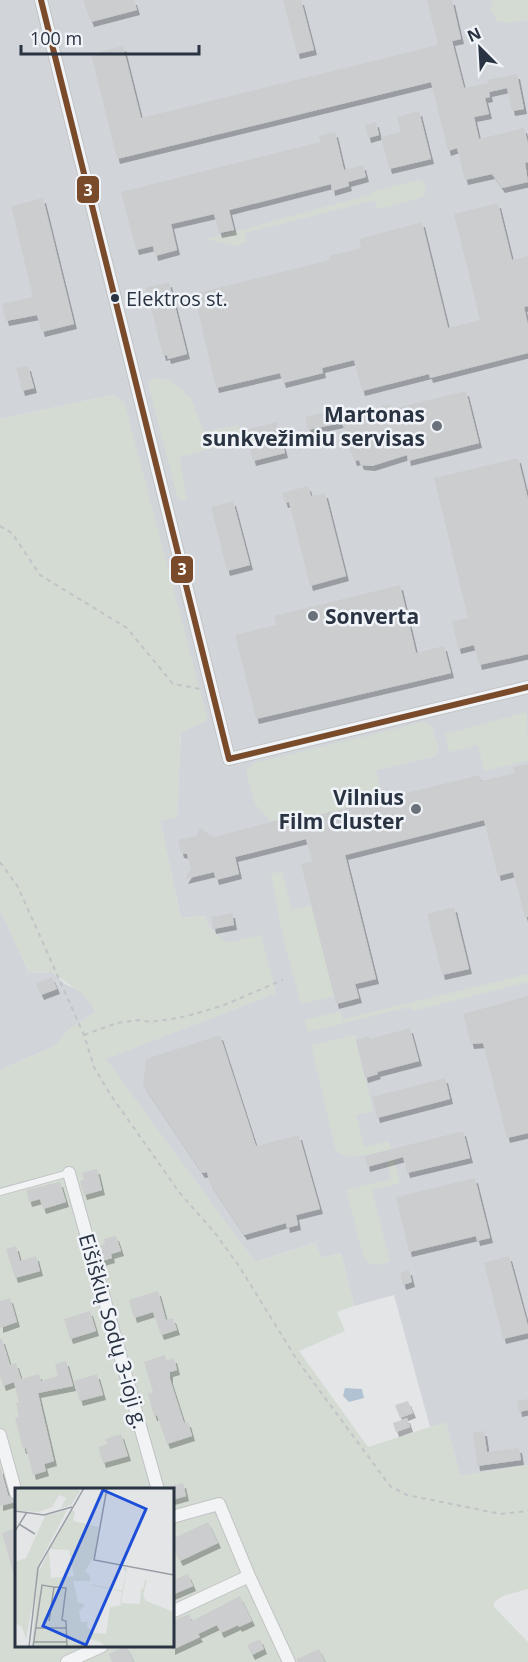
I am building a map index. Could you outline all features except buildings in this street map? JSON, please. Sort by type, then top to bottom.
[{"type":"street","points":[[41,0],[230,759],[528,687]]},
{"type":"street","name":"Eišiškių Sodų 3-ioji g.","points":[[69,1173],[157,1488]]},
{"type":"street","points":[[0,1435],[15,1489]]},
{"type":"street","points":[[174,1516],[219,1504],[289,1662]]},
{"type":"street","points":[[174,1611],[249,1576]]},
{"type":"street","points":[[67,1662],[100,1647]]},
{"type":"lane","points":[[0,1192],[69,1173]]},
{"type":"path","points":[[0,526],[12,533],[40,575],[127,628],[173,684],[213,692]]},
{"type":"path","points":[[0,862],[18,887],[84,1035],[94,1067],[110,1094],[179,1192],[239,1266],[297,1360],[390,1486],[407,1495],[501,1514],[528,1511]]},
{"type":"path","points":[[84,1035],[117,1023],[139,1020],[150,1022],[198,1013],[224,1005],[284,980]]},
{"type":"shaded area","points":[[0,0],[528,0],[528,1465],[460,1476],[446,1423],[430,1427],[394,1295],[354,1306],[341,1253],[322,1258],[315,1243],[255,1262],[105,1059],[276,993],[209,927],[205,916],[181,918],[160,821],[177,816],[181,732],[207,720],[113,395],[0,419]],"holes":[[[431,725],[439,750],[435,756],[376,770],[382,799],[302,819],[300,815],[296,816],[291,813]]]},
{"type":"shaded area","points":[[493,0],[528,0],[528,20],[510,23],[497,21],[491,9]]},
{"type":"shaded area","points":[[419,180],[426,188],[421,198],[377,209],[375,200],[245,233],[247,242],[234,246],[207,239],[369,195],[374,191]]},
{"type":"shaded area","points":[[154,378],[170,380],[191,398],[203,430],[239,425],[242,440],[181,457],[180,464],[187,498],[185,501],[181,501],[177,496],[148,383]]},
{"type":"shaded area","points":[[113,395],[124,401],[208,720],[181,732],[177,817],[160,821],[181,918],[205,916],[209,927],[227,943],[261,935],[276,993],[106,1059],[255,1262],[315,1243],[322,1258],[341,1253],[354,1306],[337,1312],[345,1331],[299,1351],[368,1447],[446,1422],[460,1476],[528,1465],[528,1589],[503,1596],[494,1602],[494,1607],[528,1642],[528,1662],[0,1662],[0,1070],[55,1046],[68,1030],[95,1012],[82,994],[52,972],[29,973],[0,909],[0,419]]},
{"type":"shaded area","points":[[527,712],[528,760],[484,771],[478,745],[449,752],[445,734]]},
{"type":"shaded area","points":[[424,722],[431,725],[439,750],[435,756],[376,770],[383,799],[302,819],[300,815],[296,816],[292,813],[289,818],[271,822],[255,804],[247,775],[247,769],[254,763]]},
{"type":"shaded area","points":[[282,871],[292,910],[311,905],[334,996],[301,1004],[282,933],[271,874]]},
{"type":"shaded area","points":[[0,909],[29,973],[52,972],[65,984],[80,991],[95,1012],[68,1030],[55,1046],[0,1070]]},
{"type":"shaded area","points":[[528,974],[528,982],[412,1011],[410,1007],[308,1032],[305,1020],[340,1011],[343,1019]]},
{"type":"shaded area","points":[[355,1035],[373,1111],[356,1115],[364,1147],[389,1141],[400,1183],[372,1190],[390,1262],[378,1265],[368,1263],[363,1255],[346,1190],[391,1179],[384,1151],[356,1156],[339,1153],[335,1147],[311,1045]]},
{"type":"water","points":[[345,1388],[362,1389],[364,1398],[349,1402],[343,1396]]},
{"type":"transit line","name":"3","points":[[41,0],[229,759]]},
{"type":"transit line","name":"3","points":[[229,759],[528,687]]},
{"type":"place","name":"Elektros st.","points":[[115,298]]},
{"type":"place","name":"Martonas sunkvežimiu servisas","points":[[437,426]]},
{"type":"place","name":"Sonverta","points":[[313,616]]},
{"type":"place","name":"Vilnius Film Cluster","points":[[416,809]]}]
